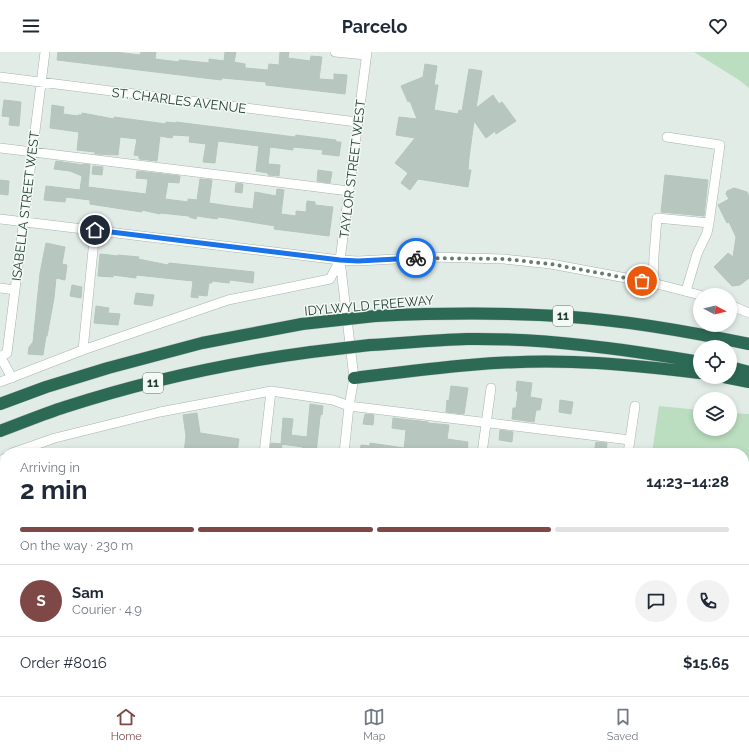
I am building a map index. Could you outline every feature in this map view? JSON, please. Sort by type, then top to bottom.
[{"type":"highway","name":"IDYLWYLD FREEWAY","points":[[0,404],[46,387],[122,364],[202,343],[302,324],[375,316],[482,313],[573,317],[626,322],[749,344]]},
{"type":"highway","name":"11","points":[[0,431],[65,407],[132,388],[206,370],[267,358],[370,345],[468,339],[522,341],[579,344],[631,350],[693,361]]},
{"type":"highway","points":[[354,378],[434,368],[504,362],[572,362],[631,365],[693,372]]},
{"type":"highway","points":[[737,369],[749,372]]},
{"type":"highway","points":[[737,380],[749,382]]},
{"type":"street","name":"ISABELLA STREET WEST","points":[[0,357],[7,353],[45,52]]},
{"type":"street","points":[[335,52],[367,54]]},
{"type":"street","name":"TAYLOR STREET WEST","points":[[345,448],[349,406],[354,378],[340,260],[367,54]]},
{"type":"street","name":"ST. CHARLES AVENUE","points":[[0,77],[357,122]]},
{"type":"street","points":[[666,137],[720,145],[710,223],[686,291]]},
{"type":"street","points":[[0,148],[348,190]]},
{"type":"street","points":[[653,283],[657,218],[710,223]]},
{"type":"street","points":[[0,219],[340,260],[358,261],[433,257],[504,259],[551,264],[653,283],[693,293]]},
{"type":"street","points":[[83,350],[95,230]]},
{"type":"street","points":[[0,382],[83,350],[228,300],[330,279],[340,260]]},
{"type":"street","points":[[0,288],[15,290]]},
{"type":"street","points":[[737,309],[749,313]]},
{"type":"street","points":[[0,357],[12,378]]},
{"type":"street","points":[[483,448],[491,388]]},
{"type":"street","points":[[265,448],[271,391]]},
{"type":"street","points":[[26,448],[55,438],[160,412],[271,391],[333,400],[349,406],[630,440]]},
{"type":"street","points":[[629,448],[635,406]]},
{"type":"green space","points":[[694,52],[749,52],[749,88],[739,80]]},
{"type":"green space","points":[[659,406],[693,409],[693,436],[737,436],[737,413],[749,414],[749,448],[653,448]]},
{"type":"building","points":[[58,52],[115,52],[140,55],[141,52],[156,52],[155,59],[179,62],[179,60],[209,63],[209,59],[224,61],[225,52],[236,52],[234,62],[245,64],[245,68],[268,70],[269,64],[279,65],[280,52],[289,52],[288,58],[310,61],[311,56],[322,57],[319,79],[334,80],[334,74],[347,75],[345,94],[266,85],[266,82],[222,78],[221,80],[57,60]]},
{"type":"building","points":[[425,64],[437,66],[434,85],[438,85],[434,110],[458,114],[459,110],[462,111],[469,69],[482,71],[476,108],[493,95],[499,104],[502,102],[516,121],[496,134],[495,131],[486,138],[474,121],[469,158],[468,170],[471,170],[468,187],[418,179],[410,190],[401,183],[408,173],[395,163],[415,138],[396,135],[399,117],[417,119],[410,101],[408,102],[401,86],[423,77]]},
{"type":"building","points":[[4,100],[21,102],[19,126],[9,125],[10,117],[2,116]]},
{"type":"building","points":[[52,105],[64,107],[63,114],[78,116],[82,115],[82,113],[114,119],[114,117],[166,124],[166,122],[176,122],[295,137],[296,135],[336,140],[336,142],[341,142],[339,156],[322,154],[323,150],[293,147],[293,150],[270,147],[268,164],[280,165],[279,176],[268,175],[268,173],[256,171],[259,146],[218,141],[215,163],[203,162],[206,144],[189,142],[190,136],[173,135],[172,138],[160,136],[157,161],[139,159],[139,156],[134,155],[137,139],[120,137],[118,155],[95,154],[95,152],[77,150],[79,132],[50,128]]},
{"type":"building","points":[[56,161],[90,165],[88,187],[146,194],[148,179],[136,178],[137,171],[180,176],[179,183],[168,182],[165,199],[188,202],[188,199],[197,200],[200,179],[212,180],[209,203],[229,206],[253,209],[255,192],[276,196],[277,189],[284,190],[281,214],[296,216],[296,211],[306,212],[307,201],[315,202],[315,205],[333,207],[329,236],[274,229],[275,226],[226,218],[218,217],[217,219],[197,216],[196,219],[189,216],[122,209],[90,204],[90,200],[66,197],[65,202],[44,200],[46,186],[80,190],[82,176],[70,171],[54,169]]},
{"type":"building","points":[[93,166],[103,167],[102,175],[92,174]]},
{"type":"building","points":[[318,170],[332,172],[330,183],[317,181]]},
{"type":"building","points":[[665,175],[708,180],[704,216],[661,212]]},
{"type":"building","points":[[0,180],[9,181],[8,195],[0,194]]},
{"type":"building","points":[[236,183],[243,184],[242,193],[235,192]]},
{"type":"building","points":[[734,188],[747,192],[749,196],[749,278],[740,285],[732,286],[714,267],[728,253],[733,257],[736,237],[729,222],[727,223],[718,205],[729,199],[726,194],[727,191]]},
{"type":"building","points":[[46,243],[65,247],[62,264],[67,265],[65,280],[56,278],[54,298],[43,355],[28,354],[29,347],[33,342],[40,273]]},
{"type":"building","points":[[100,254],[139,257],[138,259],[168,265],[169,263],[254,272],[253,283],[230,280],[229,283],[212,281],[212,283],[209,283],[207,296],[198,295],[198,298],[191,297],[193,281],[136,275],[136,278],[113,275],[113,277],[98,276]]},
{"type":"building","points":[[72,285],[82,287],[81,298],[70,296]]},
{"type":"building","points":[[136,293],[154,295],[152,306],[134,304]]},
{"type":"building","points":[[96,306],[109,308],[108,313],[120,314],[118,325],[94,323]]},
{"type":"building","points":[[517,381],[532,383],[530,397],[542,399],[540,410],[536,410],[534,422],[512,419],[513,408],[516,408],[518,392],[516,391]]},
{"type":"building","points":[[451,386],[468,388],[464,414],[446,412],[447,400],[449,401]]},
{"type":"building","points":[[560,400],[573,402],[571,414],[559,412]]},
{"type":"building","points":[[310,404],[323,406],[322,415],[321,414],[320,417],[317,448],[303,448],[281,444],[283,418],[293,419],[291,435],[307,437]]},
{"type":"building","points":[[197,413],[200,433],[239,439],[238,448],[185,448],[186,436],[183,415]]},
{"type":"building","points":[[365,414],[374,415],[373,425],[363,424]]},
{"type":"building","points":[[393,418],[449,425],[447,439],[468,442],[467,448],[404,448],[406,430],[392,428]]},
{"type":"building","points":[[500,430],[513,432],[512,442],[499,440]]},
{"type":"building","points":[[596,442],[607,443],[606,448],[595,448]]},
{"type":"building","points":[[271,443],[282,444],[282,448],[270,448]]},
{"type":"building","points":[[370,443],[404,448],[361,448],[361,445],[370,446]]},
{"type":"way so far","points":[[416,258],[504,259],[551,264],[642,281]]},
{"type":"route","points":[[95,230],[340,260],[358,261],[416,258]]}]
